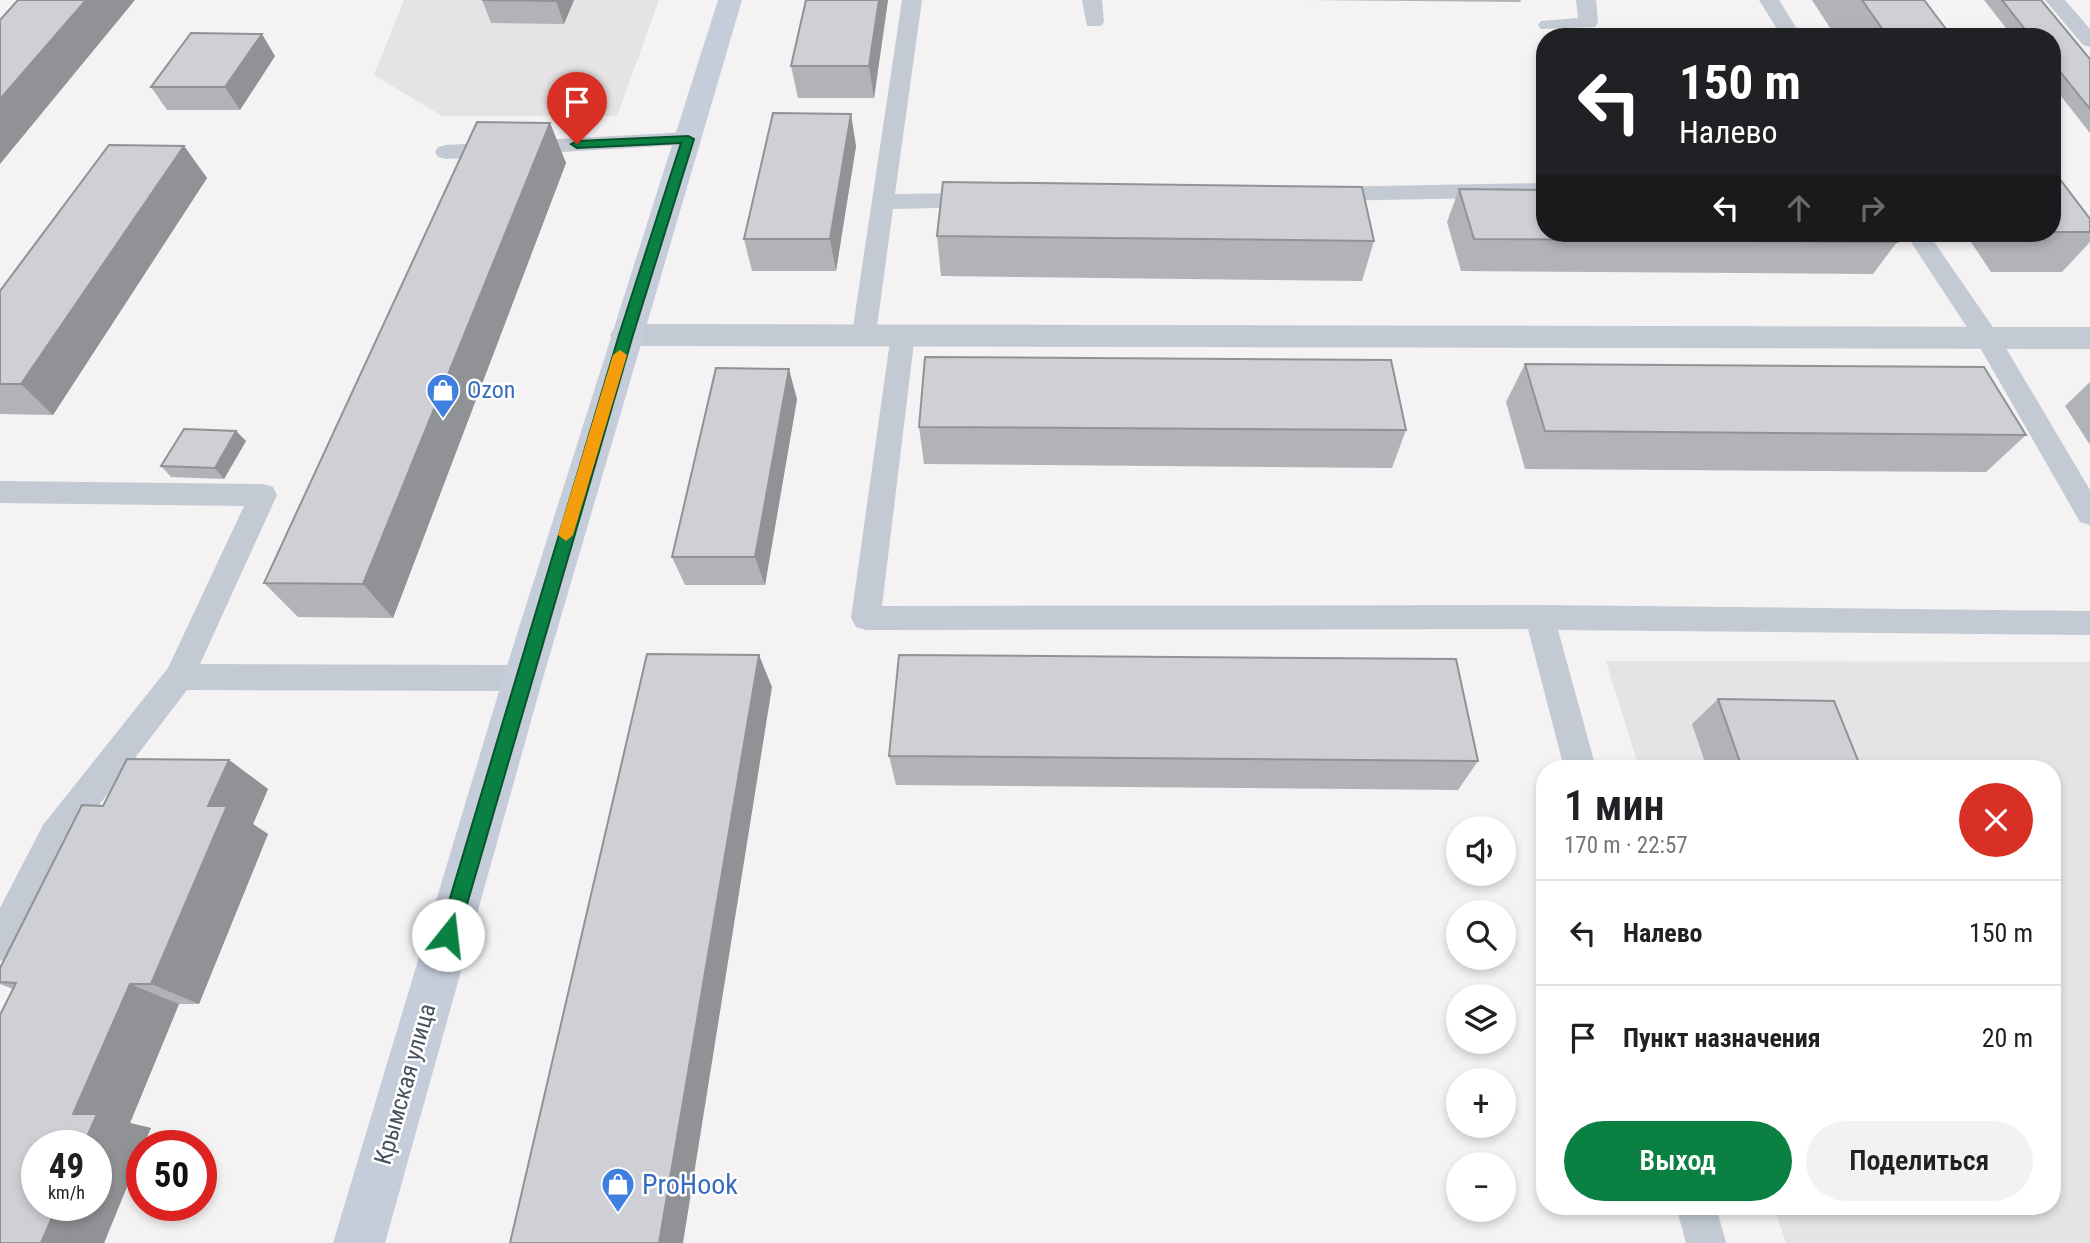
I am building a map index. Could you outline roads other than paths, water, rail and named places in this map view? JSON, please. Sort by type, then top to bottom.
[{"type":"main road","name":"Крымская улица","points":[[359,1243],[523,678],[730,0]]},
{"type":"street","points":[[626,335],[2090,338]]},
{"type":"lane","points":[[864,334],[912,0]]},
{"type":"lane","points":[[1091,0],[1094,22]]},
{"type":"lane","points":[[1548,24],[1588,23],[1586,0]]},
{"type":"lane","points":[[1769,0],[1786,28]]},
{"type":"lane","points":[[2055,0],[2090,41]]},
{"type":"lane","points":[[446,152],[688,139]]},
{"type":"lane","points":[[1297,194],[1536,190]]},
{"type":"lane","points":[[882,202],[1007,199]]},
{"type":"lane","points":[[1922,242],[1988,339],[2090,514]]},
{"type":"lane","points":[[903,334],[866,618],[1540,617],[2090,623]]},
{"type":"lane","points":[[0,492],[263,495],[179,677],[55,836],[0,944]]},
{"type":"lane","points":[[1540,617],[1578,760]]},
{"type":"lane","points":[[179,677],[523,678]]},
{"type":"lane","points":[[1698,1215],[1706,1243]]},
{"type":"place","name":"Ozon","points":[[443,420]]},
{"type":"place","name":"ProHook","points":[[618,1214]]}]
